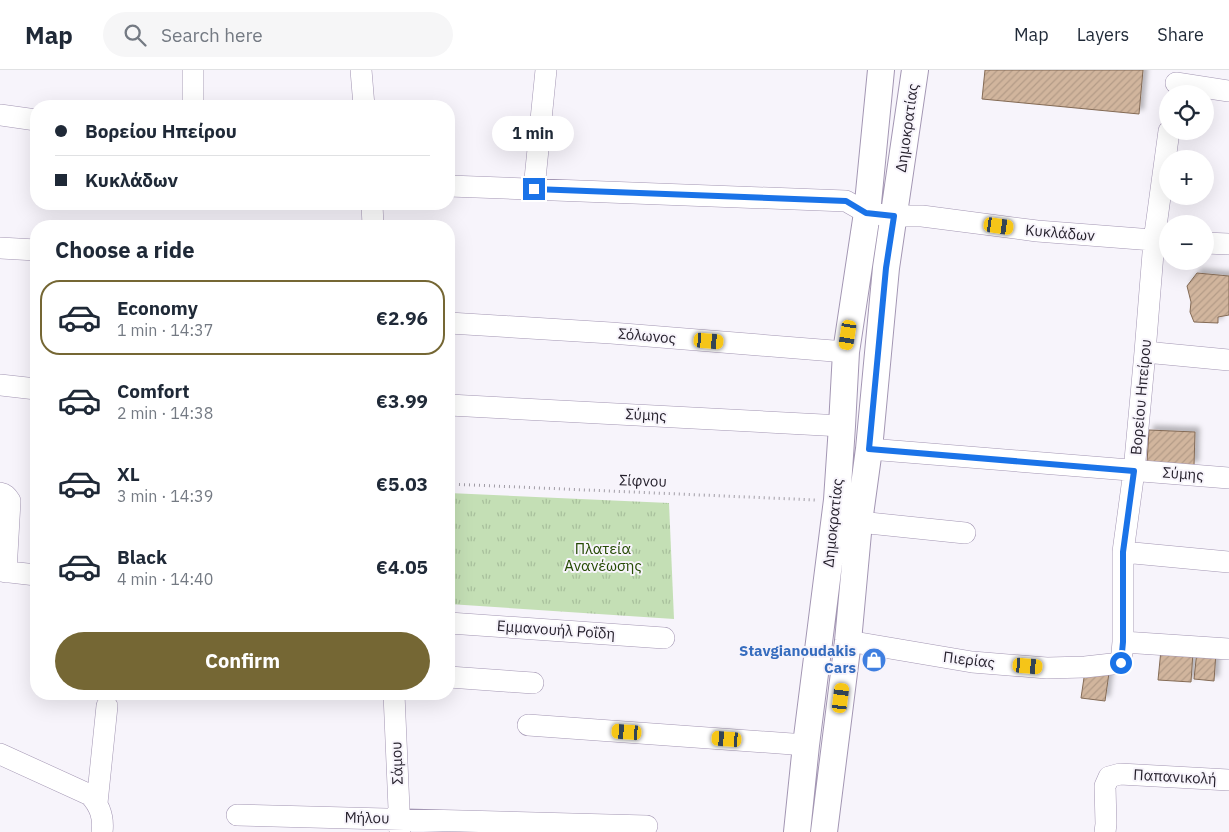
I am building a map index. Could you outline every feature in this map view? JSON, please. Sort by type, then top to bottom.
[{"type":"main road","name":"Δημοκρατίας","points":[[797,832],[837,500],[846,352],[866,213],[881,70]]},
{"type":"main road","name":"Δημοκρατίας","points":[[824,832],[848,641],[886,268],[915,70]]},
{"type":"street","points":[[193,70],[193,100]]},
{"type":"street","points":[[361,70],[364,100]]},
{"type":"street","points":[[534,189],[546,70]]},
{"type":"street","points":[[1176,82],[1229,91]]},
{"type":"street","points":[[0,115],[30,119]]},
{"type":"street","name":"Βορείου Ηπείρου","points":[[1162,215],[1168,140]]},
{"type":"street","points":[[455,186],[846,201],[866,213],[894,216]]},
{"type":"street","name":"Κυκλάδων","points":[[894,216],[922,216],[1038,231],[1159,241]]},
{"type":"street","points":[[1214,243],[1229,244]]},
{"type":"street","points":[[0,248],[30,250]]},
{"type":"street","name":"Βορείου Ηπείρου","points":[[1122,653],[1123,552],[1134,471],[1145,352],[1159,248]]},
{"type":"street","name":"Σόλωνος","points":[[455,323],[611,333],[846,352]]},
{"type":"street","points":[[1145,352],[1229,360]]},
{"type":"street","points":[[0,385],[30,388]]},
{"type":"street","name":"Σύμης","points":[[455,405],[842,426]]},
{"type":"street","name":"Σύμης","points":[[869,449],[1229,478]]},
{"type":"street","points":[[0,493],[7,496],[10,501],[3,571],[30,574]]},
{"type":"street","points":[[859,522],[965,533]]},
{"type":"street","points":[[1123,552],[1229,562]]},
{"type":"street","name":"Εμμανουήλ Ροΐδη","points":[[455,622],[664,638]]},
{"type":"street","name":"Πιερίας","points":[[848,641],[972,662],[1047,668],[1084,667],[1122,653],[1229,649]]},
{"type":"street","points":[[455,677],[533,683]]},
{"type":"street","name":"Σάμου","points":[[394,700],[400,825]]},
{"type":"street","points":[[97,803],[107,706]]},
{"type":"street","points":[[528,725],[806,745]]},
{"type":"street","points":[[0,754],[90,795],[101,811],[102,832]]},
{"type":"street","name":"Παπανικολή","points":[[1105,832],[1105,786],[1109,777],[1120,774],[1229,780]]},
{"type":"street","name":"Μήλου","points":[[237,815],[400,825],[481,827],[647,826]]},
{"type":"path","name":"Σίφνου","points":[[455,484],[837,500]]},
{"type":"green space","name":"Πλατεία Ανανέωσης","points":[[455,493],[669,503],[674,619],[455,604]]},
{"type":"building","points":[[985,70],[1143,70],[1139,114],[982,99]]},
{"type":"building","points":[[1197,273],[1229,276],[1229,315],[1218,317],[1218,323],[1194,322],[1190,312],[1191,302],[1187,286]]},
{"type":"building","points":[[1149,430],[1195,432],[1194,466],[1147,463]]},
{"type":"building","points":[[1161,650],[1193,652],[1191,682],[1158,680]]},
{"type":"building","points":[[1197,651],[1216,652],[1214,681],[1194,679]]},
{"type":"building","points":[[1085,671],[1109,673],[1105,701],[1081,698]]},
{"type":"place","name":"Stavgianoudakis Cars","points":[[874,660]]},
{"type":"route","points":[[534,189],[846,201],[866,213],[894,216],[886,268],[869,449],[1134,471],[1123,552],[1123,642],[1121,663]]}]
